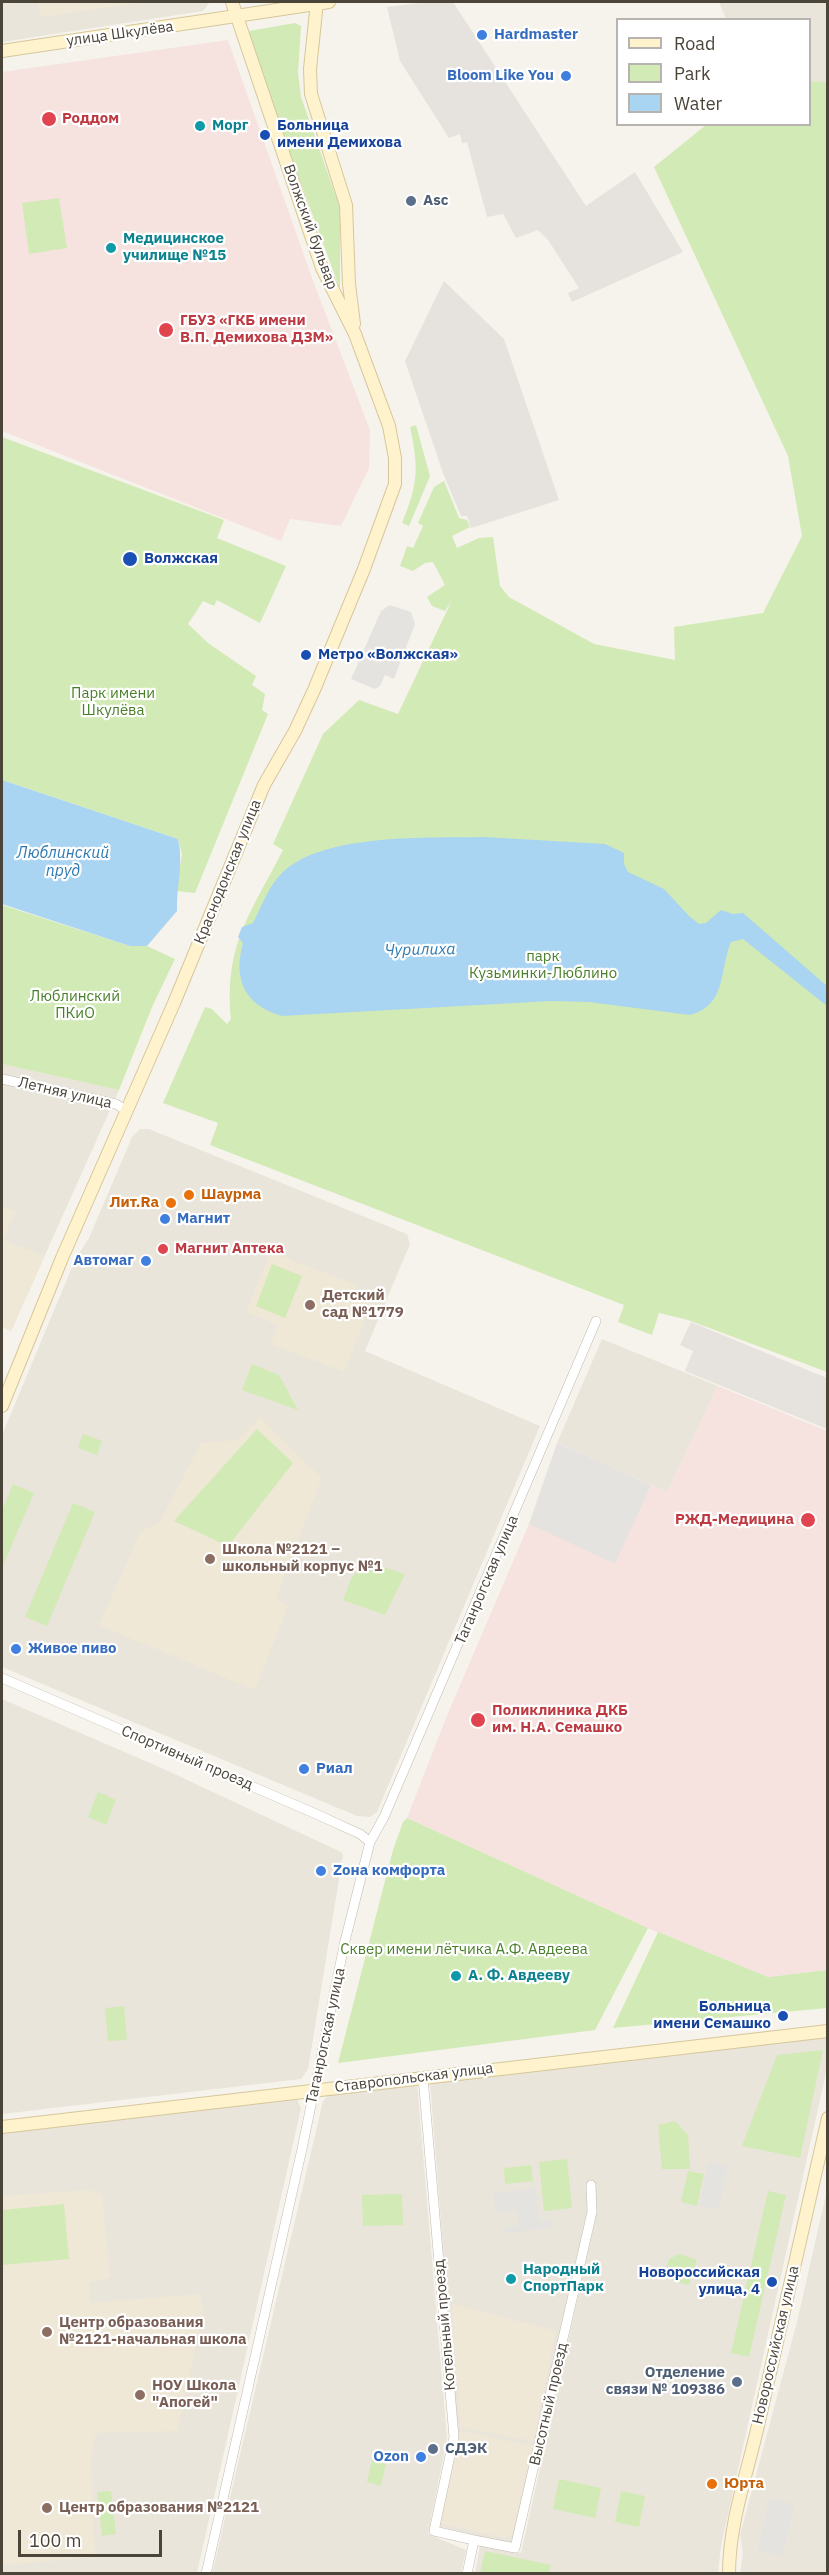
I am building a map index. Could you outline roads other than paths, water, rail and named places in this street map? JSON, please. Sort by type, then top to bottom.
[{"type":"main road","name":"Волжский бульвар","points":[[232,2],[322,268],[355,334]]},
{"type":"main road","name":"Волжский бульвар","points":[[321,2],[310,69],[311,94],[346,205],[349,284],[355,334]]},
{"type":"main road","name":"улица Шкулёва","points":[[2,51],[238,17],[321,2]]},
{"type":"main road","name":"Краснодонская улица","points":[[2,1406],[62,1258],[127,1111],[264,785],[295,731],[314,690],[393,496],[396,471],[393,444],[355,334]]},
{"type":"main road","name":"Ставропольская улица","points":[[2,2127],[828,2031]]},
{"type":"main road","name":"Новороссийская улица","points":[[729,2574],[730,2544],[738,2502],[754,2443],[828,2118]]},
{"type":"street","name":"Летняя улица","points":[[2,1079],[116,1104],[127,1111]]},
{"type":"street","name":"Таганрогская улица","points":[[206,2574],[345,1941],[370,1842],[384,1817],[448,1671],[596,1321]]},
{"type":"street","name":"Спортивный проезд","points":[[2,1678],[316,1814],[360,1834],[370,1842]]},
{"type":"street","name":"Котельный проезд","points":[[423,2077],[454,2437],[434,2530],[474,2540]]},
{"type":"street","name":"Высотный проезд","points":[[474,2540],[515,2548],[592,2212],[591,2185]]},
{"type":"street","points":[[467,2574],[474,2540]]},
{"type":"water","name":"Люблинский пруд","points":[[2,780],[178,839],[180,866],[177,911],[147,946],[130,946],[2,904]]},
{"type":"water","name":"Чурилиха","points":[[484,837],[605,844],[624,853],[624,864],[628,872],[664,889],[699,924],[706,923],[721,910],[733,914],[743,913],[827,986],[827,1006],[743,939],[731,942],[716,995],[702,1010],[690,1015],[589,1002],[551,1001],[282,1016],[258,1005],[244,989],[240,968],[243,943],[238,937],[242,927],[253,923],[278,877],[301,859],[324,850],[379,840]]},
{"type":"place","name":"Hardmaster","points":[[482,35]]},
{"type":"place","name":"Bloom Like You","points":[[566,76]]},
{"type":"place","name":"Роддом","points":[[49,119]]},
{"type":"place","name":"Морг","points":[[200,126]]},
{"type":"place","name":"Больница имени Демихова","points":[[265,135]]},
{"type":"place","name":"Asc","points":[[411,201]]},
{"type":"place","name":"Медицинское училище №15","points":[[111,248]]},
{"type":"place","name":"ГБУЗ «ГКБ имени В.П. Демихова ДЗМ»","points":[[166,330]]},
{"type":"place","name":"Волжская","points":[[130,559]]},
{"type":"place","name":"Метро «Волжская»","points":[[306,655]]},
{"type":"place","name":"Шаурма","points":[[189,1195]]},
{"type":"place","name":"Лит.Ra","points":[[171,1203]]},
{"type":"place","name":"Магнит","points":[[165,1219]]},
{"type":"place","name":"Магнит Аптека","points":[[163,1249]]},
{"type":"place","name":"Автомаг","points":[[146,1261]]},
{"type":"place","name":"Детский сад №1779","points":[[310,1305]]},
{"type":"place","name":"РЖД-Медицина","points":[[808,1520]]},
{"type":"place","name":"Школа №2121 – школьный корпус №1","points":[[210,1559]]},
{"type":"place","name":"Живое пиво","points":[[16,1649]]},
{"type":"place","name":"Поликлиника ДКБ им. Н.А. Семашко","points":[[478,1720]]},
{"type":"place","name":"Риал","points":[[304,1769]]},
{"type":"place","name":"Zона комфорта","points":[[321,1871]]},
{"type":"place","name":"А. Ф. Авдееву","points":[[456,1976]]},
{"type":"place","name":"Больница имени Семашко","points":[[783,2016]]},
{"type":"place","name":"Народный СпортПарк","points":[[511,2279]]},
{"type":"place","name":"Новороссийская улица, 4","points":[[772,2282]]},
{"type":"place","name":"Центр образования №2121-начальная школа","points":[[47,2332]]},
{"type":"place","name":"Отделение связи № 109386","points":[[737,2382]]},
{"type":"place","name":"НОУ Школа \"Апогей\"","points":[[140,2395]]},
{"type":"place","name":"СДЭК","points":[[433,2449]]},
{"type":"place","name":"Ozon","points":[[421,2457]]},
{"type":"place","name":"Юрта","points":[[712,2484]]},
{"type":"place","name":"Центр образования №2121","points":[[47,2508]]},
{"type":"park label","name":"Парк имени Шкулёва","points":[[113,702]]},
{"type":"park label","name":"парк Кузьминки-Люблино","points":[[543,966]]},
{"type":"park label","name":"Люблинский ПКиО","points":[[75,1006]]},
{"type":"park label","name":"Сквер имени лётчика А.Ф. Авдеева","points":[[464,1950]]}]
